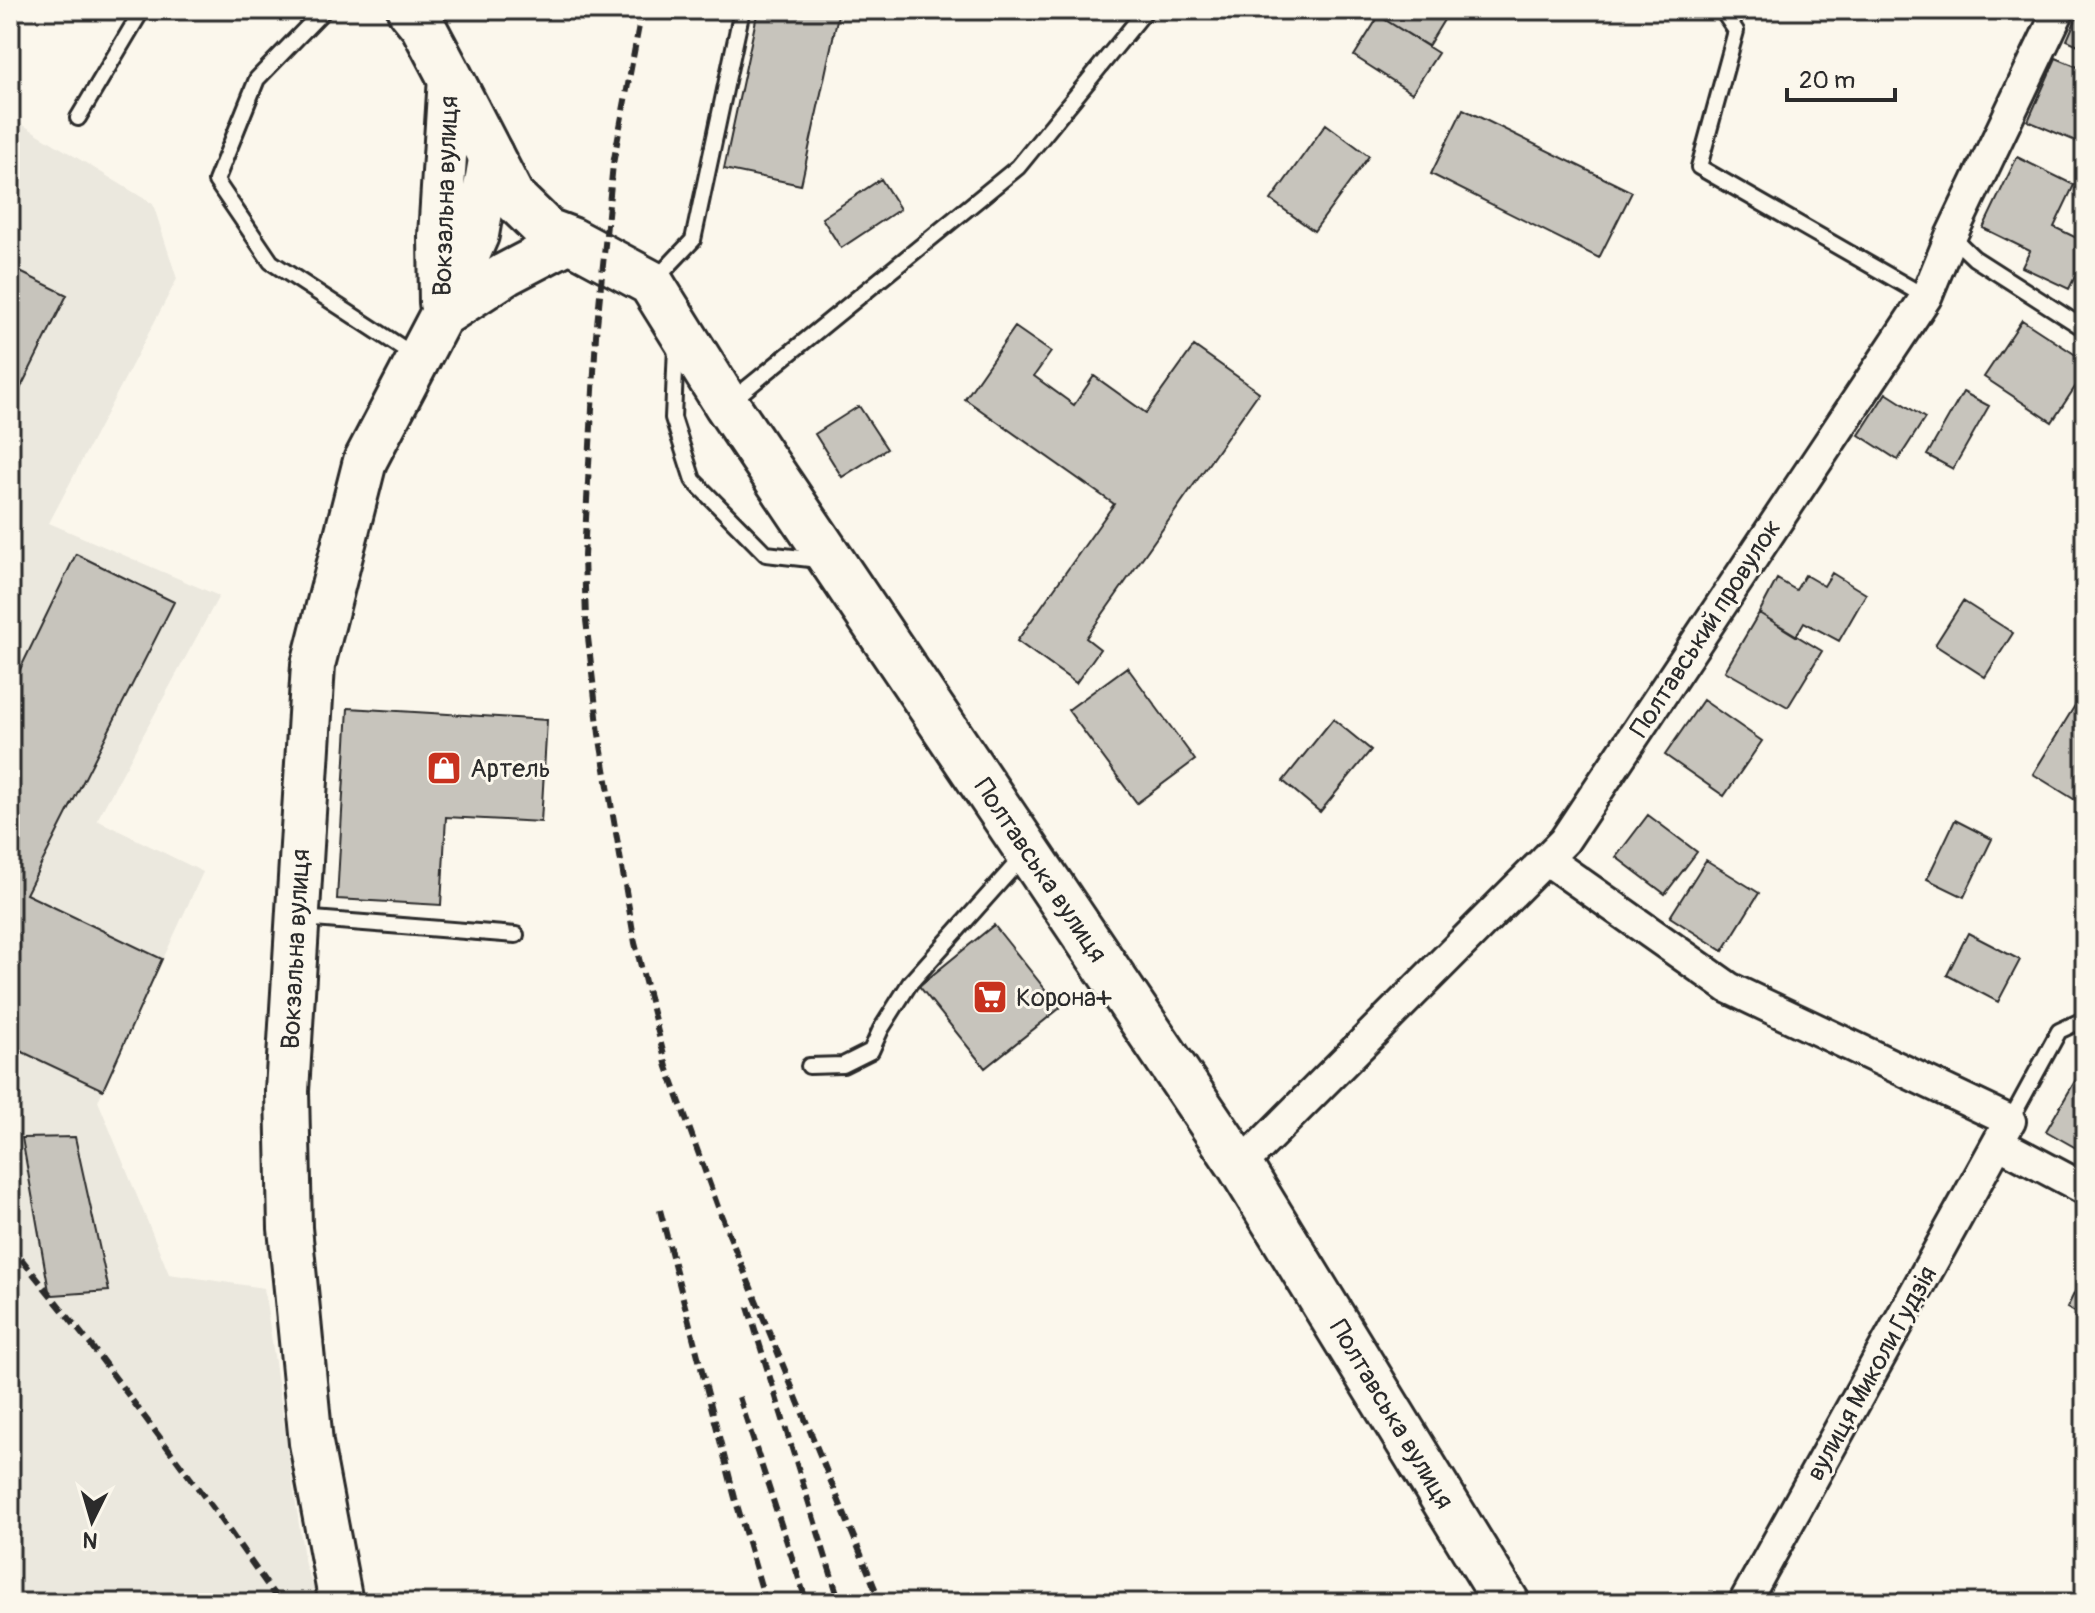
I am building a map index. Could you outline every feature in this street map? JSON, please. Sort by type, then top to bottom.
[{"type":"highway","name":"Полтавська вулиця","points":[[421,15],[512,197],[547,231],[571,240],[651,283],[727,405],[1240,1166],[1507,1603]]},
{"type":"main road","name":"Вокзальна вулиця","points":[[441,316],[440,236],[450,77]]},
{"type":"main road","name":"Вокзальна вулиця","points":[[341,1603],[311,1443],[290,1228],[287,1091],[313,665],[365,461],[441,316],[477,235],[491,154]]},
{"type":"main road","name":"Вокзальна вулиця","points":[[441,316],[506,274],[571,240]]},
{"type":"street","name":"Полтавський провулок","points":[[1240,1166],[1564,841],[1926,297],[1951,236],[2059,10]]},
{"type":"street","points":[[1546,859],[1729,988],[2004,1132],[2085,1189]]},
{"type":"street","name":"вулиця Миколи Гудзія","points":[[1744,1603],[2004,1132]]},
{"type":"lane","points":[[78,118],[142,10]]},
{"type":"lane","points":[[324,10],[257,79],[216,181],[271,262],[419,358]]},
{"type":"lane","points":[[651,283],[693,240],[742,10]]},
{"type":"lane","points":[[727,405],[1018,167],[1146,10]]},
{"type":"lane","points":[[1722,10],[1736,31],[1699,167],[1926,297]]},
{"type":"lane","points":[[1951,236],[1974,258],[2085,329]]},
{"type":"lane","points":[[677,325],[673,418],[693,480],[766,554],[832,561]]},
{"type":"lane","points":[[809,1066],[843,1065],[871,1051],[910,983],[1028,851]]},
{"type":"lane","points":[[296,918],[516,935]]},
{"type":"lane","points":[[2004,1132],[2059,1031],[2085,1019]]},
{"type":"shaded area","points":[[10,117],[153,204],[177,279],[49,523],[219,596],[97,820],[203,872],[98,1101],[169,1274],[264,1288],[305,1565],[320,1603],[10,1603]]},
{"type":"building","points":[[758,10],[815,10],[838,15],[801,185],[724,169]]},
{"type":"building","points":[[1383,10],[1450,10],[1428,46],[1379,16]]},
{"type":"building","points":[[2080,10],[2085,10],[2085,48],[2067,40]]},
{"type":"building","points":[[1379,16],[1438,53],[1412,93],[1354,56]]},
{"type":"building","points":[[2056,58],[2085,70],[2085,145],[2028,121]]},
{"type":"building","points":[[1463,109],[1632,192],[1599,258],[1431,174]]},
{"type":"building","points":[[1326,124],[1369,156],[1314,231],[1271,200]]},
{"type":"building","points":[[2017,157],[2074,185],[2054,227],[2085,242],[2085,256],[2069,289],[2022,267],[2030,251],[1983,228]]},
{"type":"building","points":[[881,179],[900,209],[841,248],[822,218]]},
{"type":"building","points":[[10,267],[67,295],[10,409]]},
{"type":"building","points":[[2022,320],[2085,361],[2085,372],[2052,422],[1984,377]]},
{"type":"building","points":[[1015,327],[1051,352],[1034,376],[1074,405],[1094,376],[1146,413],[1194,346],[1259,392],[1086,638],[1100,649],[1076,683],[1017,641],[1114,504],[965,399]]},
{"type":"building","points":[[1963,392],[1989,406],[1953,469],[1927,455]]},
{"type":"building","points":[[1886,393],[1925,418],[1898,460],[1859,435]]},
{"type":"building","points":[[859,406],[887,449],[842,477],[815,434]]},
{"type":"building","points":[[76,554],[174,602],[26,894],[162,959],[103,1090],[10,1046],[10,690]]},
{"type":"building","points":[[1832,573],[1866,594],[1839,641],[1804,622],[1796,636],[1759,613],[1777,579],[1796,590],[1805,575],[1824,586]]},
{"type":"building","points":[[1963,601],[2013,633],[1985,677],[1935,645]]},
{"type":"building","points":[[1759,613],[1822,651],[1788,707],[1725,671]]},
{"type":"building","points":[[1127,667],[1195,760],[1137,803],[1068,710]]},
{"type":"building","points":[[2085,689],[2085,806],[2033,774]]},
{"type":"building","points":[[1703,700],[1762,741],[1724,796],[1665,755]]},
{"type":"building","name":"Артель","points":[[348,708],[547,720],[541,822],[446,817],[441,905],[337,899]]},
{"type":"building","points":[[1333,719],[1371,750],[1320,812],[1283,781]]},
{"type":"building","points":[[1648,815],[1697,852],[1665,894],[1616,857]]},
{"type":"building","points":[[1955,820],[1992,839],[1964,897],[1927,879]]},
{"type":"building","points":[[1706,860],[1759,893],[1723,951],[1670,917]]},
{"type":"building","name":"Корона+","points":[[994,925],[1060,1008],[985,1068],[919,986]]},
{"type":"building","points":[[1968,933],[2020,960],[1998,1002],[1947,975]]},
{"type":"building","points":[[2085,1064],[2085,1153],[2046,1131]]},
{"type":"building","points":[[75,1137],[109,1291],[53,1295],[49,1291],[22,1138]]},
{"type":"building","points":[[2085,1271],[2085,1317],[2067,1308]]},
{"type":"railway","points":[[642,10],[613,164],[596,335],[584,556],[586,620],[599,734],[635,943],[667,1067],[721,1215],[881,1603]]},
{"type":"railway","points":[[660,1210],[735,1498],[766,1603]]},
{"type":"railway","points":[[10,1245],[90,1344],[280,1603]]},
{"type":"railway","points":[[748,1307],[840,1603]]},
{"type":"railway","points":[[739,1397],[807,1603]]},
{"type":"place","name":"Артель","points":[[444,768]]},
{"type":"place","name":"Корона+","points":[[990,997]]}]
